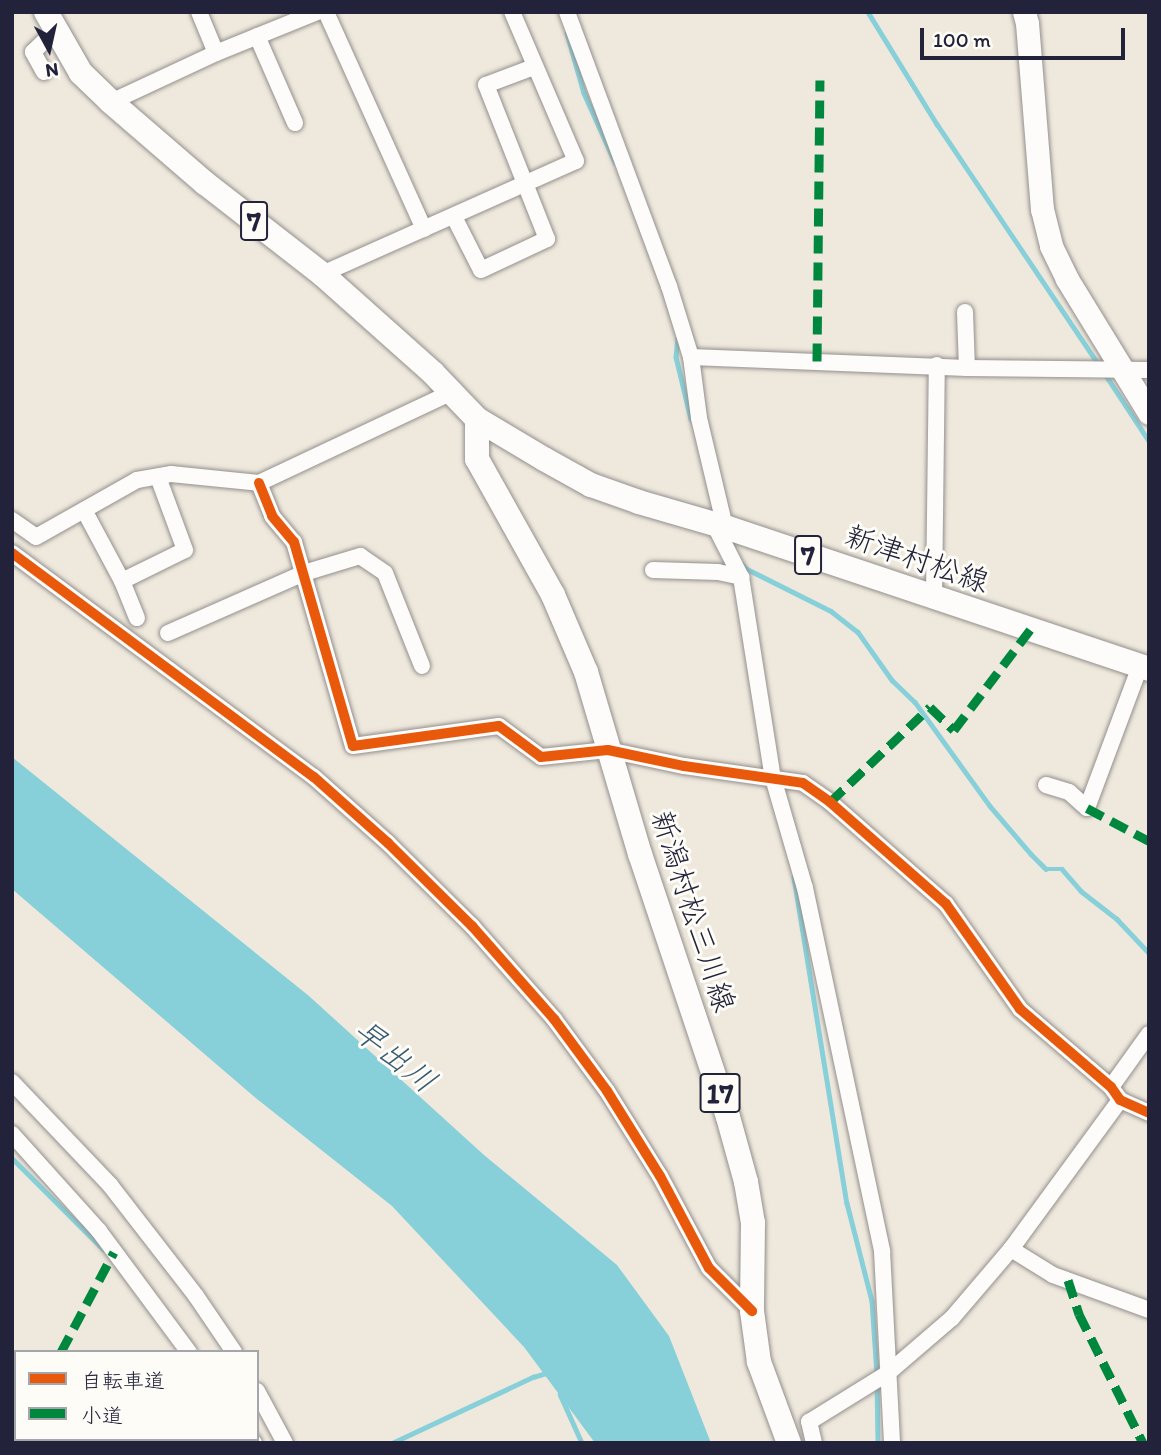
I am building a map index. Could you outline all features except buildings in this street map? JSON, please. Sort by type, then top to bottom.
[{"type":"main road","name":"7","points":[[51,21],[81,73],[111,102],[205,183],[322,274],[477,419]]},
{"type":"main road","name":"新津村松線","points":[[477,419],[591,485],[1144,668]]},
{"type":"main road","name":"新潟村松三川線","points":[[477,419],[477,459],[553,595],[586,672],[608,750],[746,1182],[753,1223],[752,1311],[759,1362],[789,1443]]},
{"type":"street","points":[[199,12],[216,53]]},
{"type":"street","points":[[111,102],[257,36],[286,18],[317,12]]},
{"type":"street","points":[[326,12],[424,229]]},
{"type":"street","points":[[322,274],[576,161],[512,12]]},
{"type":"street","points":[[567,12],[669,286],[691,357],[699,418],[720,526],[741,577],[773,778],[805,888],[882,1251],[892,1443]]},
{"type":"street","points":[[1024,12],[1042,209],[1051,246],[1067,279],[1149,413]]},
{"type":"street","points":[[44,72],[33,52],[51,21]]},
{"type":"street","points":[[257,36],[295,123]]},
{"type":"street","points":[[454,217],[481,270],[547,239],[486,85],[534,68]]},
{"type":"street","points":[[965,312],[967,368]]},
{"type":"street","points":[[691,357],[967,368],[1149,370]]},
{"type":"street","points":[[934,597],[937,365]]},
{"type":"street","points":[[12,520],[36,537],[137,480],[171,474],[259,483],[452,393]]},
{"type":"street","points":[[122,581],[185,550],[158,477]]},
{"type":"street","points":[[259,483],[272,516],[294,542],[353,746],[499,726],[541,757],[608,750],[684,766],[803,783],[830,802],[946,904],[1020,1009],[1115,1093],[1149,1113]]},
{"type":"street","points":[[84,510],[122,581],[137,618]]},
{"type":"street","points":[[12,553],[314,777],[388,843],[472,926],[554,1019],[607,1091],[660,1176],[709,1269],[752,1311]]},
{"type":"street","points":[[168,633],[304,573],[360,556],[385,573],[422,666]]},
{"type":"street","points":[[653,570],[718,572],[741,577]]},
{"type":"street","points":[[1046,785],[1069,792],[1087,808],[1144,668]]},
{"type":"street","points":[[814,1443],[809,1422],[888,1373],[952,1318],[1011,1249],[1115,1093],[1149,1034]]},
{"type":"street","points":[[12,1082],[110,1185],[196,1296],[233,1350]]},
{"type":"street","points":[[12,1134],[99,1231],[188,1350]]},
{"type":"street","points":[[1011,1249],[1053,1275],[1149,1310]]},
{"type":"street","points":[[259,1395],[285,1443]]},
{"type":"water","points":[[12,757],[309,996],[484,1155],[617,1265],[669,1336],[711,1443],[595,1443],[524,1347],[392,1206],[257,1099],[12,889]]},
{"type":"waterway","points":[[868,12],[937,124],[1098,364]]},
{"type":"waterway","points":[[567,33],[584,93],[615,162]]},
{"type":"waterway","points":[[678,338],[676,357],[691,419]]},
{"type":"waterway","points":[[1105,374],[1149,441]]},
{"type":"waterway","points":[[742,564],[831,611],[858,632],[892,680],[915,702],[990,806],[1031,854],[1046,869],[1062,869],[1081,891],[1117,919],[1149,953]]},
{"type":"waterway","points":[[794,877],[847,1203],[872,1301],[877,1375]]},
{"type":"waterway","points":[[12,1158],[103,1249]]},
{"type":"waterway","points":[[392,1443],[533,1377],[547,1373]]},
{"type":"waterway","points":[[877,1384],[878,1443]]},
{"type":"waterway","points":[[560,1394],[582,1443]]},
{"type":"marked path","points":[[817,361],[820,80]]},
{"type":"marked path","points":[[830,802],[930,707],[954,730],[1030,630]]},
{"type":"marked path","points":[[1087,808],[1149,841]]},
{"type":"marked path","points":[[62,1350],[114,1252]]},
{"type":"marked path","points":[[1068,1280],[1079,1314],[1143,1443]]},
{"type":"cycle path","points":[[259,483],[272,516],[294,542],[353,746],[499,726],[541,757],[608,750],[684,766],[803,783],[830,802],[946,904],[1020,1009],[1111,1087],[1120,1100],[1149,1113]]},
{"type":"cycle path","points":[[12,553],[314,777],[388,843],[472,926],[554,1019],[607,1091],[660,1176],[709,1268],[752,1311]]},
{"type":"water label","name":"早出川","points":[[395,1056]]}]
